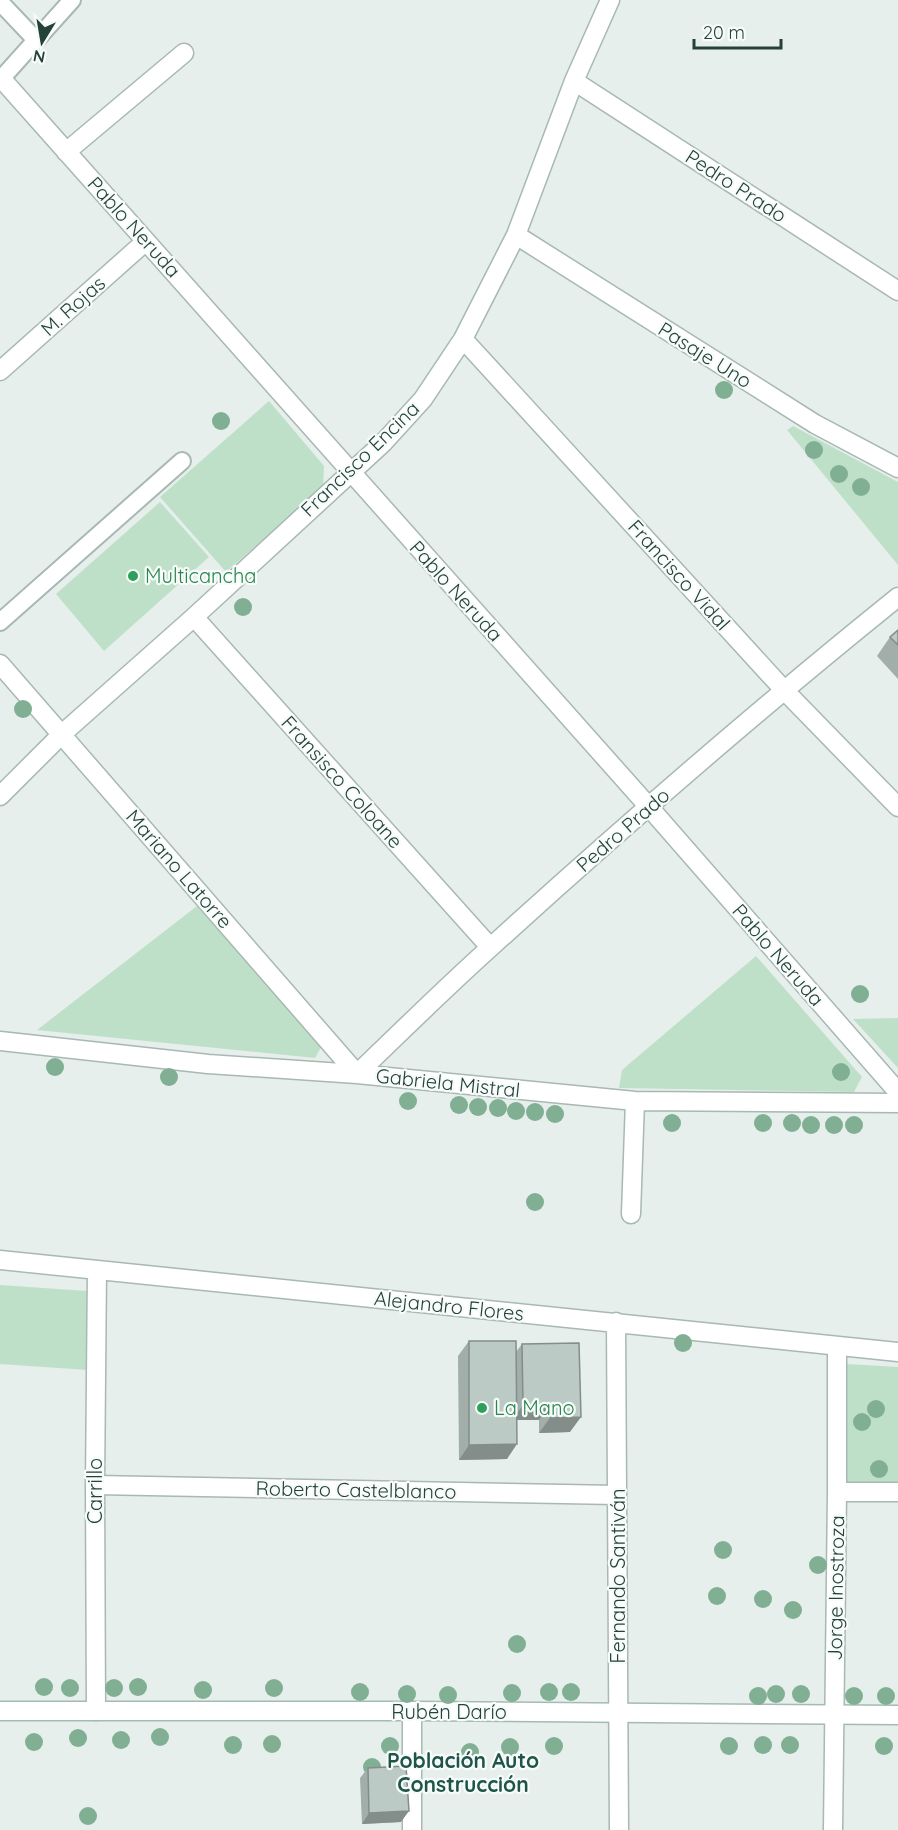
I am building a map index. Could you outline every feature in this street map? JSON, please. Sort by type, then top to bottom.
[{"type":"street","name":"Francisco Encina","points":[[0,796],[62,734],[194,617],[383,442],[423,399],[463,339],[516,236],[573,81],[610,0]]},
{"type":"street","points":[[66,152],[184,53]]},
{"type":"street","name":"Pedro Prado","points":[[573,81],[898,291]]},
{"type":"street","name":"Pablo Neruda","points":[[3,87],[66,152],[146,241],[649,807],[898,1092]]},
{"type":"street","name":"Pasaje Uno","points":[[516,236],[815,424],[898,468]]},
{"type":"street","name":"M. Rojas","points":[[0,370],[146,241]]},
{"type":"street","name":"Francisco Vidal","points":[[463,339],[784,690],[898,807]]},
{"type":"street","name":"Pedro Prado","points":[[357,1074],[490,947],[784,690],[898,597]]},
{"type":"street","name":"Fransisco Coloane","points":[[194,617],[490,947]]},
{"type":"street","name":"Mariano Latorre","points":[[0,664],[357,1074]]},
{"type":"street","name":"Gabriela Mistral","points":[[0,1041],[208,1064],[357,1074],[635,1101],[898,1103]]},
{"type":"street","points":[[631,1214],[635,1101]]},
{"type":"street","name":"Alejandro Flores","points":[[0,1260],[898,1352]]},
{"type":"street","name":"Carrillo","points":[[96,1711],[97,1270]]},
{"type":"street","name":"Fernando Santiván","points":[[616,1322],[619,1830]]},
{"type":"street","name":"Jorge Inostroza","points":[[833,1830],[837,1347]]},
{"type":"street","name":"Roberto Castelblanco","points":[[95,1485],[617,1495]]},
{"type":"street","points":[[837,1492],[898,1492]]},
{"type":"street","name":"Rubén Darío","points":[[0,1711],[412,1711],[898,1715]]},
{"type":"street","points":[[412,1711],[412,1830]]},
{"type":"lane","points":[[3,87],[36,40],[72,0]]},
{"type":"lane","points":[[0,2],[36,40]]},
{"type":"lane","points":[[0,622],[182,461]]},
{"type":"green space","points":[[269,401],[324,466],[323,488],[226,572],[160,497]]},
{"type":"green space","points":[[793,426],[898,482],[898,565],[787,430]]},
{"type":"green space","name":"Multicancha","points":[[160,502],[209,557],[104,651],[56,594]]},
{"type":"green space","points":[[197,906],[323,1044],[315,1058],[37,1030]]},
{"type":"green space","points":[[756,956],[862,1077],[854,1092],[619,1088],[622,1070]]},
{"type":"green space","points":[[898,1018],[898,1068],[853,1019]]},
{"type":"green space","points":[[0,1285],[87,1291],[88,1370],[0,1364]]},
{"type":"green space","points":[[847,1364],[898,1367],[898,1484],[846,1484]]},
{"type":"building","points":[[898,630],[898,645],[890,637]]},
{"type":"building","name":"La Mano","points":[[469,1341],[516,1341],[517,1444],[469,1445]]},
{"type":"building","points":[[579,1343],[581,1417],[550,1418],[550,1404],[523,1405],[522,1344]]},
{"type":"building","points":[[406,1766],[409,1811],[369,1813],[368,1768]]},
{"type":"place","name":"Multicancha","points":[[133,576]]},
{"type":"place","name":"La Mano","points":[[482,1408]]},
{"type":"district","name":"Población Auto Construcción","points":[[463,1773]]}]
